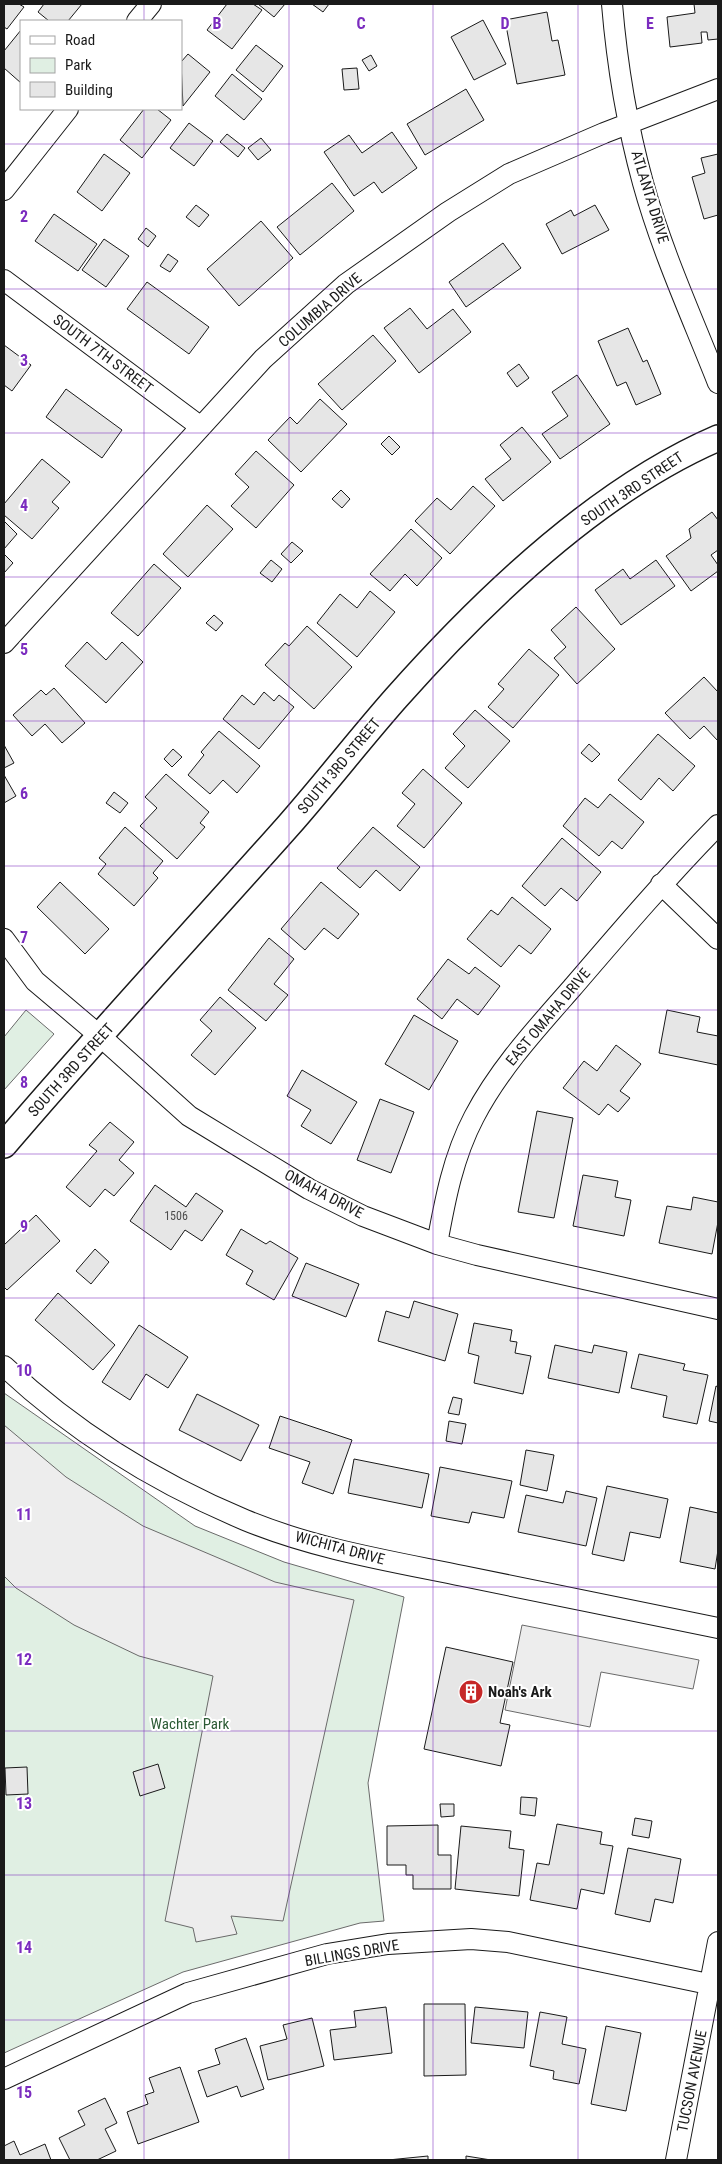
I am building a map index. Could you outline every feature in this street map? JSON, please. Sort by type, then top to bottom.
[{"type":"street","points":[[139,20],[151,4]]},
{"type":"street","name":"ATLANTA DRIVE","points":[[612,4],[619,68],[629,123],[644,184],[678,283],[718,383]]},
{"type":"street","name":"COLUMBIA DRIVE","points":[[4,643],[275,348],[354,278],[448,212],[509,174],[718,88]]},
{"type":"street","points":[[4,190],[67,110]]},
{"type":"street","name":"SOUTH 7TH STREET","points":[[4,280],[201,427]]},
{"type":"street","name":"SOUTH 3RD STREET","points":[[4,1145],[290,823],[396,698],[470,619],[540,555],[612,499],[693,449],[718,438]]},
{"type":"street","name":"EAST OMAHA DRIVE","points":[[437,1244],[444,1199],[456,1158],[474,1118],[495,1081],[522,1046],[661,884],[718,825]]},
{"type":"street","points":[[661,884],[718,939]]},
{"type":"street","name":"OMAHA DRIVE","points":[[4,939],[35,981],[189,1116],[310,1189],[363,1216],[437,1244],[477,1255],[718,1309]]},
{"type":"street","name":"WICHITA DRIVE","points":[[4,1366],[75,1425],[130,1462],[187,1493],[247,1520],[340,1552],[718,1628]]},
{"type":"street","name":"BILLINGS DRIVE","points":[[4,2079],[188,1993],[327,1954],[388,1944],[471,1939],[508,1942],[714,1985]]},
{"type":"street","name":"TUCSON AVENUE","points":[[676,2160],[714,1985],[718,1942]]},
{"type":"green space","points":[[26,1010],[54,1034],[4,1090],[4,1037]]},
{"type":"green space","name":"Wachter Park","points":[[4,1393],[195,1526],[284,1562],[404,1597],[368,1783],[384,1921],[360,1923],[183,1972],[4,2053]]},
{"type":"shaded area","points":[[4,1425],[66,1477],[143,1526],[275,1582],[354,1600],[283,1921],[231,1916],[237,1934],[196,1942],[193,1928],[165,1921],[213,1676],[139,1656],[74,1625],[16,1588],[4,1576]]},
{"type":"shaded area","points":[[522,1625],[699,1660],[693,1689],[601,1672],[590,1727],[505,1710]]},
{"type":"building","points":[[4,4],[19,4],[24,7],[7,29],[4,27]]},
{"type":"building","points":[[44,4],[82,4],[69,20],[48,20],[38,12]]},
{"type":"building","points":[[227,4],[253,4],[262,10],[232,49],[207,30]]},
{"type":"building","points":[[258,4],[285,4],[274,17]]},
{"type":"building","points":[[312,4],[329,4],[323,12]]},
{"type":"building","points":[[694,4],[718,4],[718,39],[708,40],[707,32],[701,32],[702,43],[670,47],[667,17],[695,13]]},
{"type":"building","points":[[547,12],[552,41],[558,40],[565,75],[517,84],[505,20]]},
{"type":"building","points":[[483,20],[506,64],[474,80],[451,37]]},
{"type":"building","points":[[20,31],[20,82],[4,68],[4,51]]},
{"type":"building","points":[[256,45],[283,66],[263,92],[236,70]]},
{"type":"building","points":[[188,54],[210,72],[183,106],[182,84],[182,61]]},
{"type":"building","points":[[371,55],[377,66],[369,71],[362,60]]},
{"type":"building","points":[[357,68],[359,89],[344,90],[342,69]]},
{"type":"building","points":[[232,74],[262,99],[244,120],[215,96]]},
{"type":"building","points":[[466,89],[484,120],[425,155],[407,124]]},
{"type":"building","points":[[143,110],[158,110],[171,120],[142,158],[120,140]]},
{"type":"building","points":[[189,123],[213,141],[194,166],[170,148]]},
{"type":"building","points":[[392,132],[417,168],[382,193],[374,182],[354,196],[324,152],[349,135],[362,153]]},
{"type":"building","points":[[227,134],[245,148],[238,157],[220,142]]},
{"type":"building","points":[[261,138],[271,150],[258,160],[248,148]]},
{"type":"building","points":[[104,154],[130,173],[102,211],[77,192]]},
{"type":"building","points":[[718,154],[718,215],[704,219],[692,177],[705,173],[701,158]]},
{"type":"building","points":[[332,183],[354,211],[300,255],[277,227]]},
{"type":"building","points":[[196,205],[209,215],[199,227],[186,217]]},
{"type":"building","points":[[595,205],[609,230],[562,254],[546,224],[571,210],[574,216]]},
{"type":"building","points":[[54,214],[97,244],[78,271],[35,241]]},
{"type":"building","points":[[261,221],[293,258],[239,306],[207,269]]},
{"type":"building","points":[[146,228],[156,236],[148,247],[138,239]]},
{"type":"building","points":[[104,239],[129,256],[106,287],[82,270]]},
{"type":"building","points":[[503,243],[521,268],[466,307],[449,282]]},
{"type":"building","points":[[168,254],[178,261],[170,272],[160,266]]},
{"type":"building","points":[[147,282],[209,327],[189,354],[127,309]]},
{"type":"building","points":[[410,308],[427,329],[453,309],[471,332],[419,373],[384,328]]},
{"type":"building","points":[[628,328],[643,362],[647,360],[661,394],[636,405],[626,382],[617,386],[598,341]]},
{"type":"building","points":[[373,335],[396,361],[342,410],[318,384]]},
{"type":"building","points":[[4,345],[31,365],[12,391],[4,385]]},
{"type":"building","points":[[519,364],[529,378],[517,387],[507,373]]},
{"type":"building","points":[[577,375],[610,424],[560,459],[542,434],[568,416],[552,392]]},
{"type":"building","points":[[66,389],[122,430],[102,458],[46,417]]},
{"type":"building","points":[[320,399],[347,424],[301,472],[268,440],[290,417],[297,424]]},
{"type":"building","points":[[522,427],[551,462],[503,501],[485,479],[511,459],[500,445]]},
{"type":"building","points":[[389,436],[400,447],[392,455],[381,444]]},
{"type":"building","points":[[256,451],[294,485],[256,528],[231,506],[249,487],[235,474]]},
{"type":"building","points":[[42,459],[70,482],[52,502],[59,508],[32,539],[4,515],[4,504]]},
{"type":"building","points":[[473,486],[495,506],[450,554],[415,521],[437,498],[451,510]]},
{"type":"building","points":[[341,490],[350,499],[342,508],[332,499]]},
{"type":"building","points":[[207,505],[233,529],[188,577],[163,554]]},
{"type":"building","points":[[712,512],[718,520],[718,550],[711,555],[718,565],[718,571],[691,591],[666,556],[691,538],[689,529]]},
{"type":"building","points":[[4,521],[17,534],[4,549]]},
{"type":"building","points":[[411,529],[442,558],[417,586],[405,574],[390,591],[370,574]]},
{"type":"building","points":[[292,542],[303,551],[291,563],[281,554]]},
{"type":"building","points":[[4,554],[13,563],[4,573]]},
{"type":"building","points":[[271,560],[282,569],[272,582],[260,573]]},
{"type":"building","points":[[656,560],[675,586],[621,625],[595,590],[623,569],[630,579]]},
{"type":"building","points":[[154,564],[181,588],[138,636],[111,613]]},
{"type":"building","points":[[370,591],[395,612],[357,657],[317,623],[340,594],[357,608]]},
{"type":"building","points":[[576,607],[615,649],[577,684],[554,658],[566,647],[551,630]]},
{"type":"building","points":[[214,615],[223,623],[216,631],[206,623]]},
{"type":"building","points":[[307,626],[352,667],[314,709],[265,665],[285,643],[289,646]]},
{"type":"building","points":[[87,642],[106,660],[122,642],[143,662],[106,703],[65,666]]},
{"type":"building","points":[[529,649],[559,675],[513,728],[488,707],[504,689],[498,684]]},
{"type":"building","points":[[704,677],[718,692],[718,741],[704,726],[690,739],[665,713]]},
{"type":"building","points":[[54,688],[85,723],[62,743],[45,724],[32,736],[13,715],[41,690],[46,695]]},
{"type":"building","points":[[264,692],[274,701],[279,695],[294,707],[259,749],[223,719],[242,695],[254,705]]},
{"type":"building","points":[[475,710],[510,741],[468,788],[445,768],[465,746],[453,734]]},
{"type":"building","points":[[219,731],[260,766],[237,793],[223,780],[210,794],[188,775],[204,755],[201,752]]},
{"type":"building","points":[[658,734],[695,766],[673,791],[659,778],[641,800],[618,780]]},
{"type":"building","points":[[589,744],[600,754],[592,762],[581,753]]},
{"type":"building","points":[[4,745],[14,763],[4,768]]},
{"type":"building","points":[[173,749],[182,757],[172,767],[164,759]]},
{"type":"building","points":[[423,769],[462,803],[424,848],[397,826],[415,804],[402,793]]},
{"type":"building","points":[[166,774],[209,812],[200,823],[205,827],[177,859],[140,826],[157,808],[145,797]]},
{"type":"building","points":[[4,775],[16,796],[4,803]]},
{"type":"building","points":[[114,792],[128,803],[120,813],[106,803]]},
{"type":"building","points":[[610,794],[644,822],[622,849],[612,841],[599,856],[563,826],[585,798],[598,808]]},
{"type":"building","points":[[125,827],[163,861],[153,873],[158,878],[134,906],[98,874],[106,864],[99,858]]},
{"type":"building","points":[[373,827],[420,867],[400,891],[376,870],[360,888],[337,868]]},
{"type":"building","points":[[562,838],[601,872],[577,901],[561,888],[545,906],[522,886]]},
{"type":"building","points":[[60,882],[109,929],[85,954],[37,907]]},
{"type":"building","points":[[321,882],[359,914],[338,939],[324,928],[305,950],[281,929]]},
{"type":"building","points":[[512,897],[551,929],[531,954],[519,945],[501,967],[467,939],[491,910],[498,915]]},
{"type":"building","points":[[269,938],[294,959],[274,984],[288,995],[266,1021],[228,990]]},
{"type":"building","points":[[448,959],[469,974],[475,967],[500,986],[478,1015],[457,999],[442,1019],[417,999]]},
{"type":"building","points":[[220,997],[256,1028],[215,1075],[191,1055],[212,1031],[200,1020]]},
{"type":"building","points":[[667,1010],[700,1017],[697,1032],[718,1036],[718,1065],[659,1053]]},
{"type":"building","points":[[414,1015],[458,1041],[429,1090],[385,1064]]},
{"type":"building","points":[[616,1045],[641,1064],[620,1091],[630,1098],[618,1112],[608,1104],[599,1115],[563,1088],[584,1061],[597,1071]]},
{"type":"building","points":[[302,1070],[357,1102],[331,1144],[301,1126],[311,1110],[287,1096]]},
{"type":"building","points":[[380,1099],[414,1112],[391,1173],[357,1160]]},
{"type":"building","points":[[537,1111],[573,1118],[554,1218],[518,1212]]},
{"type":"building","points":[[110,1122],[134,1142],[119,1160],[134,1173],[114,1196],[105,1189],[90,1207],[66,1187],[97,1151],[89,1145]]},
{"type":"building","points":[[583,1175],[618,1181],[615,1197],[631,1200],[624,1236],[573,1226]]},
{"type":"building","points":[[155,1185],[186,1207],[196,1193],[223,1211],[202,1241],[185,1230],[171,1250],[130,1221]]},
{"type":"building","points":[[693,1197],[718,1202],[718,1222],[712,1254],[659,1243],[667,1206],[691,1210]]},
{"type":"building","points":[[36,1215],[60,1241],[7,1290],[4,1287],[4,1245]]},
{"type":"building","points":[[241,1229],[266,1244],[270,1241],[298,1258],[274,1300],[246,1284],[253,1271],[226,1255]]},
{"type":"building","points":[[95,1249],[109,1262],[91,1284],[76,1271]]},
{"type":"building","points":[[306,1263],[359,1284],[346,1317],[292,1296]]},
{"type":"building","points":[[58,1293],[115,1345],[93,1370],[35,1320]]},
{"type":"building","points":[[414,1301],[458,1314],[445,1361],[378,1341],[386,1311],[409,1318]]},
{"type":"building","points":[[474,1323],[512,1330],[510,1341],[517,1342],[515,1353],[531,1356],[523,1394],[474,1383],[479,1356],[468,1353]]},
{"type":"building","points":[[139,1325],[188,1357],[168,1388],[146,1374],[130,1400],[102,1382]]},
{"type":"building","points":[[555,1345],[592,1353],[594,1345],[627,1352],[619,1393],[548,1378]]},
{"type":"building","points":[[639,1354],[685,1364],[683,1370],[708,1375],[697,1424],[663,1417],[667,1396],[631,1388]]},
{"type":"building","points":[[716,1386],[718,1387],[718,1423],[709,1421]]},
{"type":"building","points":[[197,1394],[259,1425],[241,1461],[179,1430]]},
{"type":"building","points":[[453,1397],[462,1399],[459,1415],[448,1413]]},
{"type":"building","points":[[280,1416],[352,1440],[333,1494],[302,1483],[310,1462],[269,1448]]},
{"type":"building","points":[[449,1421],[466,1424],[462,1444],[446,1441]]},
{"type":"building","points":[[526,1450],[554,1455],[547,1491],[520,1485]]},
{"type":"building","points":[[354,1459],[429,1474],[422,1508],[348,1493]]},
{"type":"building","points":[[440,1467],[512,1481],[504,1518],[472,1512],[469,1523],[431,1516]]},
{"type":"building","points":[[607,1486],[668,1499],[660,1538],[630,1532],[624,1561],[592,1554]]},
{"type":"building","points":[[566,1491],[597,1498],[586,1546],[518,1532],[526,1495],[563,1503]]},
{"type":"building","points":[[690,1507],[718,1513],[718,1550],[715,1569],[680,1562]]},
{"type":"building","name":"Noah's Ark","points":[[446,1647],[513,1662],[500,1723],[510,1725],[501,1766],[424,1749]]},
{"type":"building","points":[[158,1764],[165,1788],[140,1796],[133,1772]]},
{"type":"building","points":[[27,1767],[28,1794],[6,1795],[5,1768]]},
{"type":"building","points":[[521,1797],[537,1798],[535,1816],[520,1814]]},
{"type":"building","points":[[440,1804],[454,1804],[454,1816],[441,1817]]},
{"type":"building","points":[[635,1818],[652,1821],[649,1838],[632,1835]]},
{"type":"building","points":[[557,1824],[602,1832],[600,1844],[613,1846],[604,1894],[581,1889],[577,1909],[530,1900],[537,1863],[549,1865]]},
{"type":"building","points":[[438,1825],[438,1855],[451,1855],[451,1889],[413,1889],[413,1875],[406,1875],[406,1865],[387,1865],[387,1826]]},
{"type":"building","points":[[461,1826],[511,1831],[509,1848],[524,1850],[519,1896],[455,1889]]},
{"type":"building","points":[[628,1848],[681,1859],[673,1903],[655,1899],[650,1922],[615,1914]]},
{"type":"building","points":[[424,2004],[465,2004],[466,2075],[424,2076]]},
{"type":"building","points":[[386,2007],[392,2053],[334,2060],[330,2030],[356,2027],[354,2011]]},
{"type":"building","points":[[475,2007],[528,2012],[524,2048],[471,2043]]},
{"type":"building","points":[[540,2012],[567,2017],[562,2044],[586,2049],[579,2084],[553,2079],[554,2071],[530,2066]]},
{"type":"building","points":[[312,2018],[324,2066],[268,2080],[260,2046],[287,2039],[283,2025]]},
{"type":"building","points":[[606,2026],[641,2033],[626,2111],[591,2104]]},
{"type":"building","points":[[246,2038],[264,2089],[241,2097],[237,2086],[207,2097],[198,2071],[220,2064],[215,2049]]},
{"type":"building","points":[[180,2067],[199,2122],[138,2144],[127,2112],[148,2104],[145,2095],[154,2092],[149,2078]]},
{"type":"building","points":[[105,2098],[117,2123],[105,2129],[116,2151],[97,2160],[70,2160],[59,2138],[85,2125],[78,2111]]},
{"type":"building","points":[[14,2141],[20,2155],[45,2144],[51,2160],[4,2160],[4,2146]]},
{"type":"building","points":[[428,2156],[428,2160],[388,2160]]},
{"type":"building","points":[[466,2156],[491,2160],[466,2160]]},
{"type":"place","name":"Noah's Ark","points":[[471,1692]]}]
